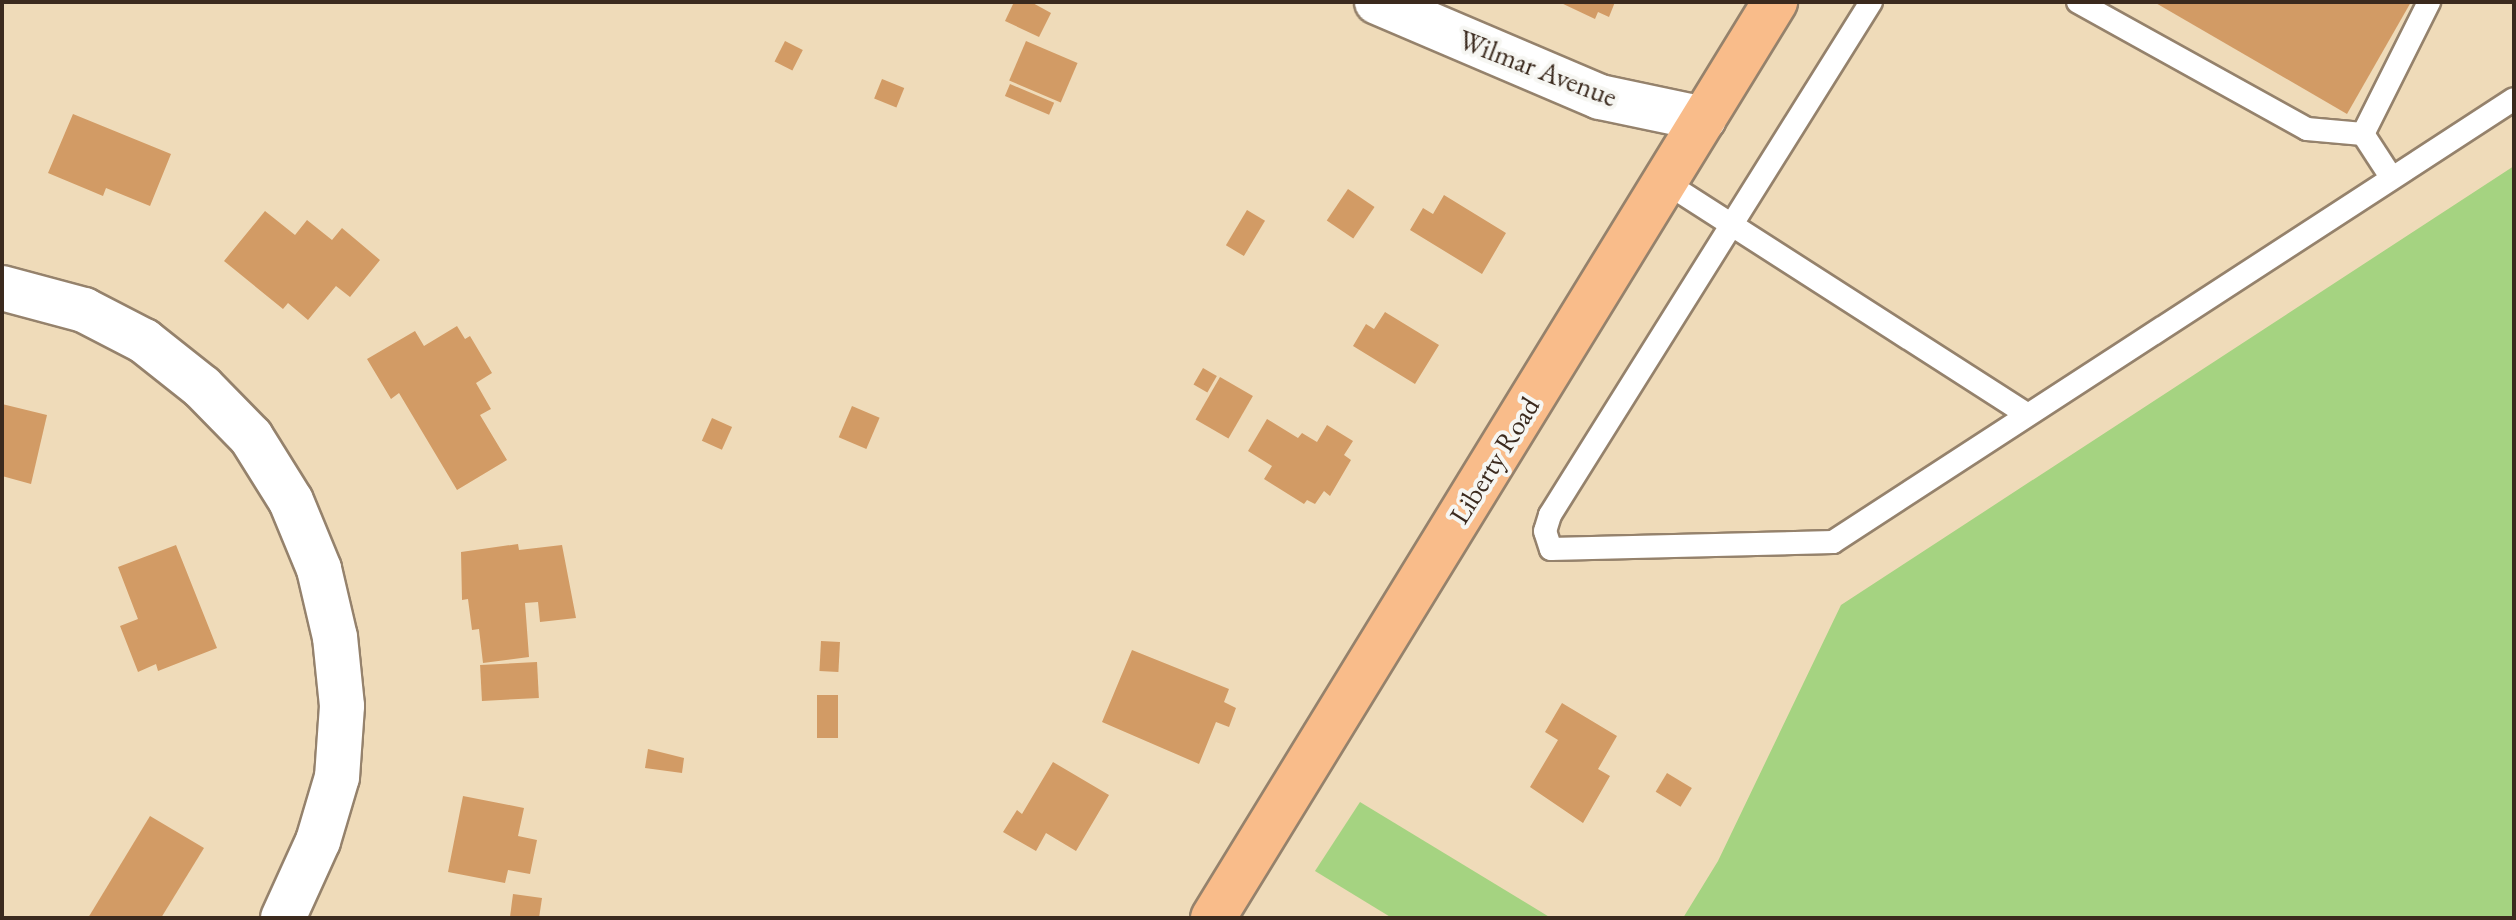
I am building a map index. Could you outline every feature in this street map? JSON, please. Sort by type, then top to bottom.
[{"type":"main road","name":"Liberty Road","points":[[1213,918],[1775,2]]},
{"type":"street","name":"Wilmar Avenue","points":[[1377,2],[1600,97],[1704,119]]},
{"type":"street","points":[[2,288],[84,310],[144,341],[202,387],[251,437],[291,501],[319,569],[335,637],[342,706],[337,777],[318,841],[283,918]]},
{"type":"lane","points":[[1871,2],[1550,515],[1545,531],[1551,549],[1833,542],[2514,99]]},
{"type":"lane","points":[[2078,2],[2307,129],[2363,134]]},
{"type":"lane","points":[[2363,134],[2429,2]]},
{"type":"lane","points":[[2363,134],[2391,177]]},
{"type":"lane","points":[[1665,182],[2027,414]]},
{"type":"green space","points":[[2514,166],[2514,918],[1683,918],[1718,861],[1841,605]]},
{"type":"green space","points":[[1360,802],[1551,918],[1392,918],[1315,871]]},
{"type":"building","points":[[1014,2],[1031,2],[1051,13],[1039,37],[1005,21]]},
{"type":"building","points":[[1559,2],[1615,2],[1609,17],[1598,12],[1595,19]]},
{"type":"building","points":[[2154,2],[2411,2],[2347,114]]},
{"type":"building","points":[[785,41],[803,50],[792,71],[775,61]]},
{"type":"building","points":[[1026,41],[1078,63],[1061,102],[1009,81]]},
{"type":"building","points":[[882,79],[904,88],[896,107],[874,98]]},
{"type":"building","points":[[1010,84],[1054,103],[1049,115],[1005,96]]},
{"type":"building","points":[[73,114],[171,154],[150,206],[106,188],[103,196],[48,173]]},
{"type":"building","points":[[1348,189],[1375,207],[1353,238],[1327,221]]},
{"type":"building","points":[[1444,195],[1506,233],[1482,274],[1410,230],[1423,208],[1433,214]]},
{"type":"building","points":[[1247,210],[1265,221],[1244,256],[1226,245]]},
{"type":"building","points":[[265,211],[295,235],[307,220],[332,240],[342,228],[380,260],[350,297],[336,286],[308,320],[288,303],[283,309],[224,261]]},
{"type":"building","points":[[1385,312],[1439,345],[1415,384],[1353,346],[1366,324],[1374,329]]},
{"type":"building","points":[[457,326],[465,339],[470,336],[492,373],[476,383],[491,409],[480,415],[507,460],[457,490],[399,393],[391,399],[367,359],[415,331],[424,346]]},
{"type":"building","points":[[1203,368],[1217,376],[1207,392],[1194,384]]},
{"type":"building","points":[[1220,377],[1253,396],[1228,438],[1196,419]]},
{"type":"building","points":[[2,404],[47,415],[31,484],[2,476]]},
{"type":"building","points":[[852,406],[880,418],[866,449],[839,437]]},
{"type":"building","points":[[712,418],[732,427],[722,450],[702,441]]},
{"type":"building","points":[[1267,419],[1298,438],[1302,433],[1317,442],[1327,425],[1353,441],[1344,455],[1351,460],[1330,496],[1324,491],[1315,504],[1307,500],[1304,504],[1264,479],[1272,466],[1248,451]]},
{"type":"building","points":[[518,544],[519,550],[562,545],[576,618],[540,622],[538,602],[525,603],[529,657],[483,663],[479,629],[472,630],[468,599],[462,600],[461,552]]},
{"type":"building","points":[[176,545],[217,648],[158,671],[156,664],[138,672],[120,626],[138,619],[118,567]]},
{"type":"building","points":[[821,641],[840,642],[838,672],[819,671]]},
{"type":"building","points":[[1132,650],[1229,689],[1224,702],[1236,708],[1229,727],[1216,722],[1199,764],[1102,722]]},
{"type":"building","points":[[537,662],[539,698],[482,701],[480,665]]},
{"type":"building","points":[[817,695],[838,695],[838,738],[817,738]]},
{"type":"building","points":[[1562,703],[1617,736],[1598,769],[1610,776],[1583,823],[1530,787],[1558,740],[1545,732]]},
{"type":"building","points":[[648,749],[684,758],[682,773],[645,768]]},
{"type":"building","points":[[1053,762],[1109,795],[1076,851],[1046,833],[1036,851],[1003,832],[1017,810],[1022,814]]},
{"type":"building","points":[[1667,773],[1692,788],[1681,807],[1656,792]]},
{"type":"building","points":[[463,796],[524,808],[518,836],[537,840],[530,874],[508,870],[505,883],[448,872]]},
{"type":"building","points":[[150,816],[204,848],[161,918],[88,918]]},
{"type":"building","points":[[513,894],[542,898],[539,918],[510,917]]}]
